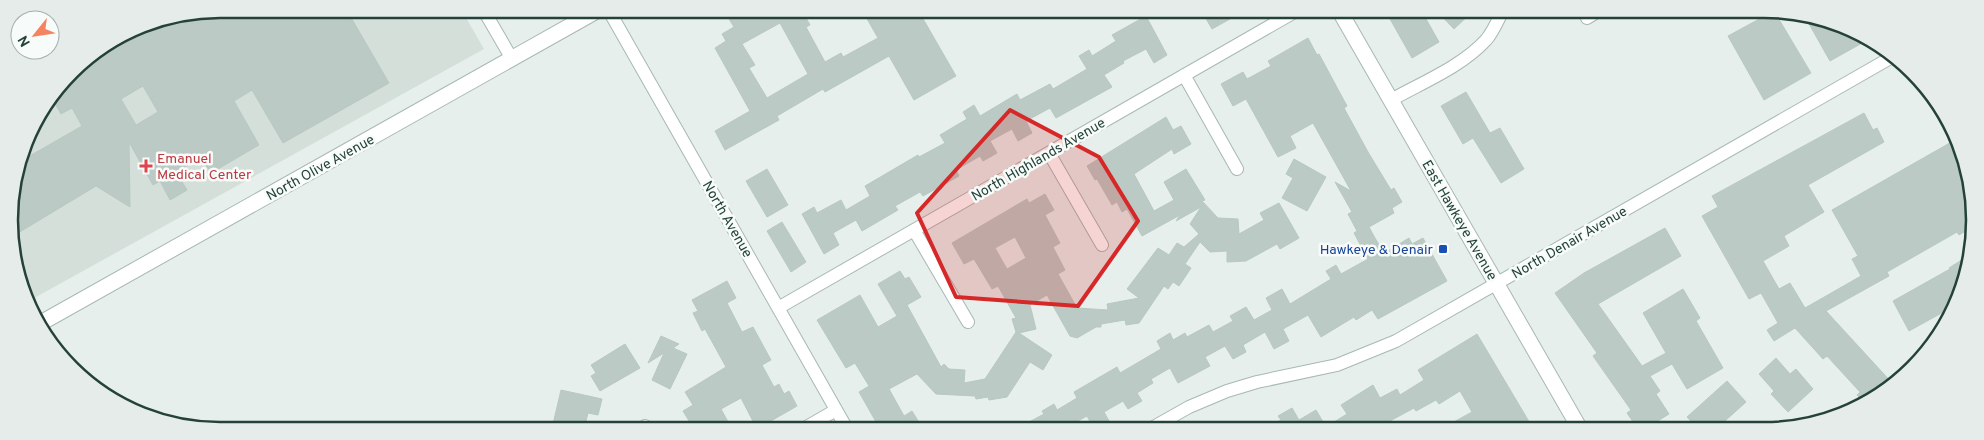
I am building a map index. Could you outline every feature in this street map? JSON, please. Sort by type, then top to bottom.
[{"type":"street","points":[[488,18],[512,59]]},
{"type":"street","name":"North Olive Avenue","points":[[45,321],[584,18]]},
{"type":"street","name":"North Avenue","points":[[613,18],[843,422]]},
{"type":"street","name":"North Highlands Avenue","points":[[778,308],[1284,18]]},
{"type":"street","name":"East Hawkeye Avenue","points":[[1344,18],[1574,422]]},
{"type":"street","points":[[1391,100],[1462,61],[1486,39],[1498,18]]},
{"type":"street","name":"North Denair Avenue","points":[[1164,422],[1189,407],[1227,391],[1257,382],[1322,369],[1367,354],[1410,334],[1887,59]]},
{"type":"street","points":[[1184,75],[1237,169]]},
{"type":"street","points":[[1049,153],[1102,245]]},
{"type":"street","points":[[914,230],[968,322]]},
{"type":"street","points":[[815,422],[836,410]]},
{"type":"highlighted area","points":[[1010,110],[1099,157],[1138,221],[1078,306],[956,297],[917,213]]},
{"type":"shaded area","name":"Emanuel Medical Center","points":[[207,18],[466,18],[484,49],[34,298],[21,260],[18,233],[19,194],[28,155],[38,130],[68,86],[97,59],[130,38],[168,24]]},
{"type":"building","points":[[351,18],[389,83],[283,143],[252,90],[234,101],[259,145],[211,173],[201,157],[176,172],[187,190],[170,200],[160,181],[153,185],[129,142],[130,207],[96,186],[18,233],[19,194],[27,157],[82,126],[72,108],[61,114],[55,103],[68,86],[97,59],[130,38],[168,24],[194,19]],"holes":[[[143,86],[158,112],[136,125],[121,99]]]},
{"type":"building","points":[[728,18],[806,18],[810,25],[806,27],[825,62],[841,53],[843,57],[878,38],[867,18],[923,18],[956,76],[914,100],[889,56],[825,92],[823,89],[777,116],[779,120],[725,150],[715,131],[750,111],[715,48],[726,41],[722,34],[734,27]],"holes":[[[780,23],[808,74],[767,98],[749,68],[755,65],[742,44]]]},
{"type":"building","points":[[1142,18],[1147,18],[1167,55],[1154,63],[1146,49],[1123,61],[1124,63],[1104,75],[1112,87],[1056,118],[1050,108],[1026,121],[1032,133],[1018,141],[1012,129],[990,141],[997,153],[983,161],[980,156],[956,170],[959,176],[923,196],[920,192],[895,206],[898,210],[862,231],[856,220],[833,233],[839,245],[824,254],[802,214],[814,207],[817,213],[841,200],[846,210],[870,196],[865,186],[918,155],[919,157],[945,143],[940,135],[967,119],[963,112],[974,105],[980,116],[1017,94],[1020,100],[1050,84],[1053,89],[1087,69],[1079,56],[1089,50],[1092,56],[1116,41],[1112,35]]},
{"type":"building","points":[[1206,18],[1232,18],[1212,29]]},
{"type":"building","points":[[1390,18],[1426,18],[1439,42],[1412,58]]},
{"type":"building","points":[[1444,18],[1466,18],[1454,29]]},
{"type":"building","points":[[1761,18],[1778,18],[1811,73],[1764,100],[1728,36]]},
{"type":"building","points":[[1808,22],[1829,28],[1862,43],[1830,61]]},
{"type":"building","points":[[1308,38],[1317,55],[1319,54],[1347,106],[1344,108],[1368,152],[1391,190],[1394,188],[1402,202],[1392,208],[1394,213],[1369,227],[1375,238],[1384,253],[1409,238],[1412,244],[1423,238],[1447,281],[1378,319],[1372,310],[1356,320],[1354,317],[1321,337],[1308,315],[1283,329],[1289,341],[1274,349],[1265,332],[1243,345],[1246,352],[1233,359],[1225,346],[1205,357],[1210,366],[1178,383],[1170,368],[1151,379],[1153,383],[1137,393],[1142,401],[1128,409],[1123,401],[1104,412],[1109,421],[1107,422],[1090,422],[1087,416],[1076,422],[1029,422],[1044,414],[1042,411],[1054,404],[1057,410],[1077,398],[1074,392],[1117,367],[1120,373],[1161,349],[1157,341],[1170,333],[1173,340],[1185,333],[1187,337],[1209,325],[1213,332],[1233,321],[1230,316],[1246,307],[1254,320],[1272,310],[1266,298],[1282,289],[1290,304],[1331,279],[1326,271],[1336,265],[1341,274],[1368,259],[1354,233],[1357,231],[1348,214],[1352,212],[1335,182],[1351,191],[1313,123],[1290,136],[1296,148],[1278,157],[1246,99],[1233,106],[1221,84],[1243,72],[1247,79],[1271,66],[1268,61]]},
{"type":"building","points":[[1466,92],[1490,133],[1500,128],[1524,169],[1501,183],[1473,138],[1463,144],[1441,106]]},
{"type":"building","points":[[1864,113],[1873,130],[1877,128],[1884,142],[1808,185],[1824,212],[1784,236],[1789,246],[1763,261],[1779,289],[1790,283],[1805,308],[1861,276],[1852,259],[1858,256],[1832,210],[1951,142],[1963,180],[1966,231],[1959,235],[1957,232],[1887,272],[1889,276],[1826,311],[1889,379],[1860,398],[1857,395],[1860,392],[1827,356],[1823,359],[1795,328],[1774,341],[1767,330],[1778,323],[1761,293],[1749,299],[1702,216],[1718,207],[1712,196]]},
{"type":"building","points":[[1166,117],[1173,130],[1181,126],[1191,144],[1174,154],[1172,149],[1134,174],[1154,211],[1174,200],[1164,182],[1186,169],[1205,200],[1202,201],[1218,218],[1238,219],[1239,234],[1264,220],[1260,213],[1279,203],[1299,238],[1280,249],[1277,244],[1246,261],[1227,262],[1227,251],[1210,252],[1200,242],[1185,264],[1191,268],[1179,286],[1173,282],[1168,289],[1164,286],[1139,323],[1126,325],[1125,320],[1101,324],[1101,327],[1096,327],[1077,338],[1070,336],[1047,295],[1030,305],[1036,329],[1019,333],[1052,355],[1043,370],[1030,362],[1007,397],[989,400],[988,397],[976,399],[975,396],[936,394],[917,374],[889,389],[904,416],[912,411],[919,422],[876,422],[859,392],[869,386],[855,363],[846,368],[817,320],[860,295],[878,327],[897,316],[878,284],[900,271],[905,279],[909,277],[921,297],[907,305],[941,367],[944,364],[949,369],[965,370],[964,383],[985,379],[1016,332],[1012,319],[1016,318],[998,286],[992,289],[974,259],[964,264],[952,243],[1027,199],[1029,203],[1045,194],[1054,210],[1045,215],[1060,243],[1053,247],[1065,270],[1058,274],[1077,308],[1108,310],[1107,304],[1139,298],[1127,289],[1158,248],[1169,255],[1177,243],[1184,247],[1199,234],[1190,224],[1201,207],[1176,221],[1180,215],[1142,236],[1127,209],[1122,212],[1117,202],[1112,205],[1097,179],[1095,180],[1087,166]],"holes":[[[1015,237],[1026,258],[1007,269],[995,248]]]},
{"type":"building","points":[[1294,159],[1326,177],[1307,211],[1282,198],[1293,178],[1286,174]]},
{"type":"building","points":[[767,169],[788,205],[767,217],[746,181]]},
{"type":"building","points":[[782,222],[806,262],[791,272],[767,231]]},
{"type":"building","points":[[1665,228],[1681,256],[1598,304],[1642,366],[1666,353],[1643,313],[1683,289],[1700,318],[1696,321],[1723,368],[1687,389],[1672,364],[1650,376],[1660,391],[1656,394],[1669,414],[1656,422],[1633,422],[1627,413],[1631,410],[1593,356],[1597,353],[1555,293],[1584,273]]},
{"type":"building","points":[[1963,259],[1956,285],[1946,310],[1909,331],[1893,301]]},
{"type":"building","points":[[727,281],[736,298],[727,303],[742,332],[753,327],[771,360],[762,365],[774,387],[779,384],[784,394],[789,391],[797,406],[769,422],[753,422],[741,398],[721,409],[728,422],[690,422],[683,411],[693,405],[685,392],[726,367],[705,329],[702,331],[693,313],[698,311],[692,300]]},
{"type":"building","points":[[1477,334],[1529,422],[1454,422],[1472,412],[1460,391],[1439,404],[1436,400],[1416,411],[1414,408],[1388,422],[1334,422],[1347,414],[1341,405],[1373,385],[1380,398],[1397,389],[1400,395],[1424,380],[1418,370]]},
{"type":"building","points":[[661,336],[679,344],[673,348],[687,354],[670,389],[652,380],[664,353],[648,363]]},
{"type":"building","points":[[625,344],[640,368],[600,391],[591,376],[596,373],[591,365]]},
{"type":"building","points":[[1776,358],[1790,374],[1796,369],[1813,389],[1788,412],[1771,394],[1774,391],[1759,374]]},
{"type":"building","points":[[1727,381],[1746,402],[1724,422],[1692,422],[1687,417]]},
{"type":"building","points":[[561,390],[602,399],[598,415],[588,413],[586,422],[553,422]]},
{"type":"building","points":[[1292,408],[1299,420],[1316,410],[1323,422],[1277,422],[1281,420],[1278,416]]},
{"type":"place","name":"Emanuel Medical Center","points":[[146,166]]},
{"type":"place","name":"Hawkeye & Denair","points":[[1443,249]]}]
